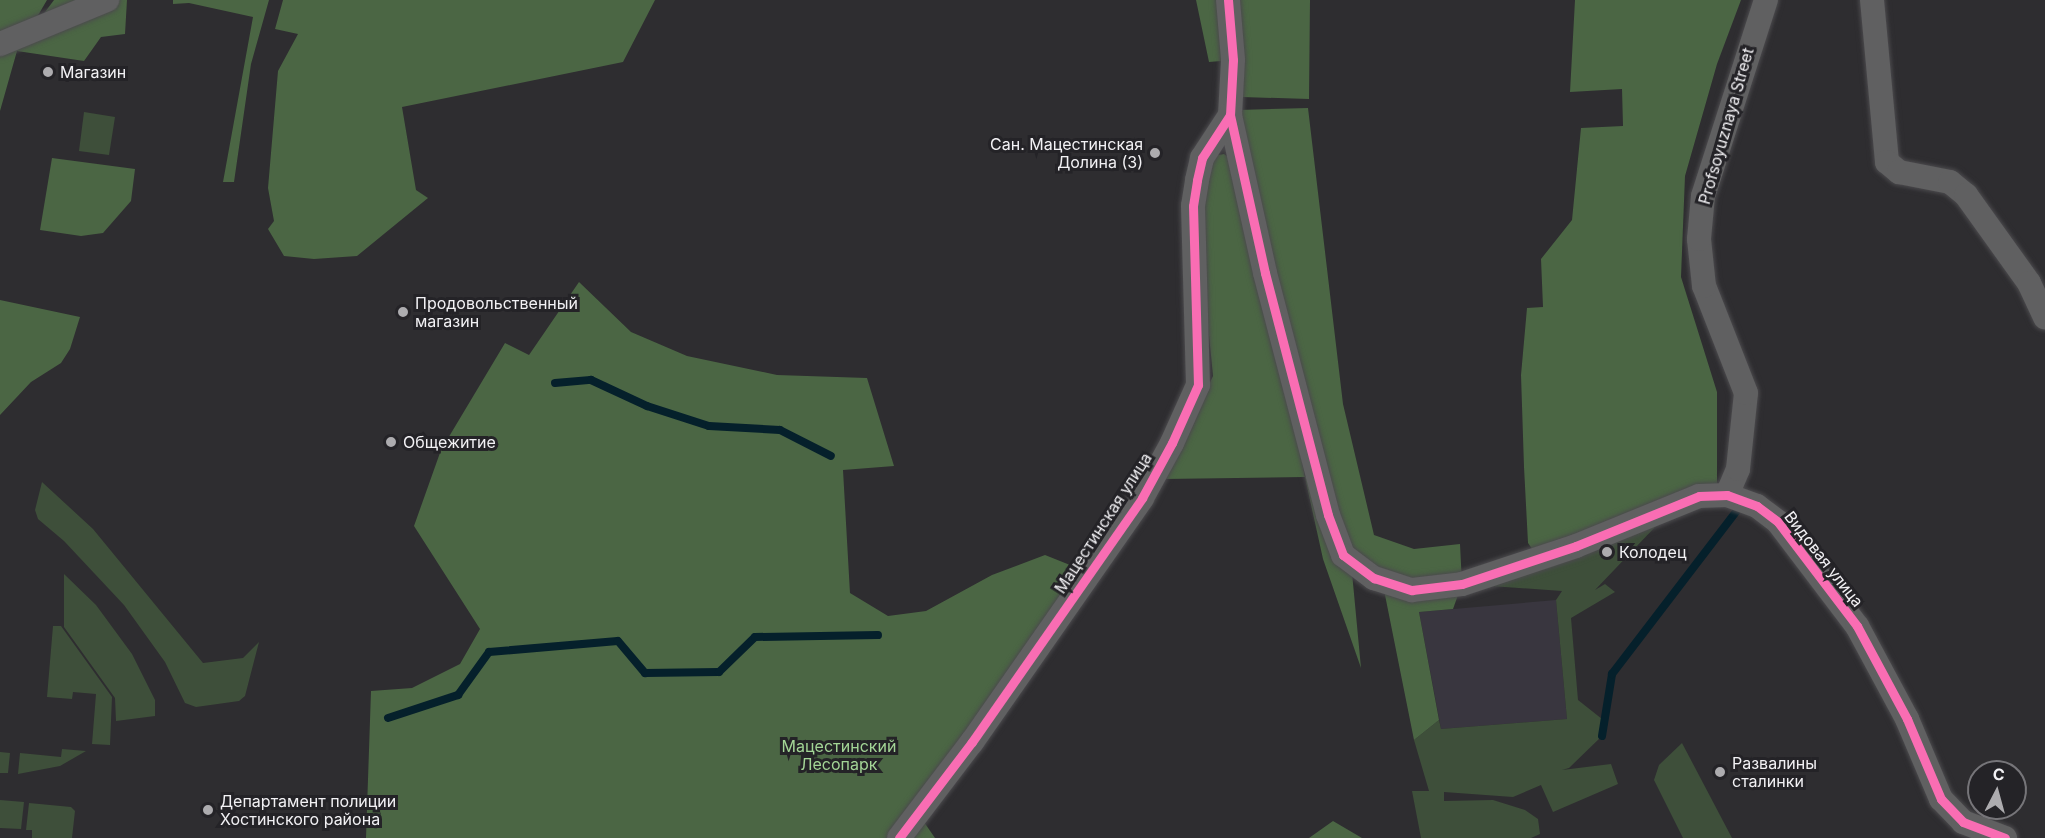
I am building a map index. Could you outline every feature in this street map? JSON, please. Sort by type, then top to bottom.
[{"type":"street","points":[[0,44],[107,0]]},
{"type":"street","name":"Мацестинская улица","points":[[1228,0],[1233,60],[1230,115],[1265,273],[1328,515],[1343,555],[1374,578]]},
{"type":"street","name":"Profsoyuznaya Street","points":[[1727,495],[1738,469],[1746,393],[1704,286],[1699,239],[1703,196],[1766,0]]},
{"type":"street","points":[[1872,0],[1887,162],[1899,172],[1950,182],[1966,195],[2029,283],[2045,317]]},
{"type":"street","name":"Мацестинская улица","points":[[899,838],[972,742],[1135,507],[1172,443],[1198,385],[1193,206],[1197,180],[1202,158],[1230,115]]},
{"type":"street","name":"Видовая улица","points":[[1374,578],[1412,590],[1462,584],[1576,546],[1699,496],[1727,495],[1757,506],[1778,522],[1857,626],[1907,719],[1941,799],[1964,822],[2005,838]]},
{"type":"shaded area","points":[[1556,600],[1567,719],[1441,729],[1419,612]]},
{"type":"green space","points":[[0,0],[47,0],[22,43],[54,0],[127,0],[125,34],[101,37],[84,61],[17,51],[0,111]]},
{"type":"green space","points":[[173,0],[269,0],[251,64],[234,182],[223,182],[253,17],[189,3],[173,4]]},
{"type":"green space","points":[[283,0],[655,0],[623,62],[402,107],[416,190],[428,198],[357,256],[314,259],[284,256],[268,229],[274,221],[268,188],[278,71],[298,34],[275,29]]},
{"type":"green space","points":[[1196,0],[1310,0],[1309,99],[1242,97],[1233,60],[1209,62]]},
{"type":"green space","points":[[1575,0],[1741,0],[1717,64],[1685,176],[1681,277],[1717,392],[1717,495],[1539,559],[1528,543],[1524,467],[1521,375],[1527,308],[1543,307],[1541,259],[1572,220],[1581,128],[1623,126],[1622,89],[1570,92]]},
{"type":"green space","points":[[1308,108],[1343,404],[1374,535],[1414,549],[1460,544],[1462,584],[1453,609],[1419,612],[1439,720],[1414,740],[1382,580],[1351,562],[1361,668],[1323,559],[1305,477],[1164,479],[1213,376],[1204,285],[1202,158],[1224,154],[1241,167],[1238,110]],"holes":[[[1268,287],[1314,477],[1305,477]]]},
{"type":"green space","points":[[84,112],[115,117],[109,155],[79,151]]},
{"type":"green space","points":[[52,158],[135,169],[131,201],[103,233],[81,236],[40,230]]},
{"type":"green space","name":"Мацестинский Лесопарк","points":[[579,282],[631,332],[687,356],[777,375],[867,378],[894,466],[843,470],[850,593],[888,616],[926,611],[992,575],[1045,555],[1070,565],[1106,566],[924,822],[935,838],[366,838],[371,691],[412,688],[460,664],[480,629],[414,526],[441,450],[505,343],[529,355]]},
{"type":"green space","points":[[0,300],[80,317],[70,349],[61,363],[31,382],[0,415]]},
{"type":"green space","points":[[42,482],[93,529],[203,663],[243,658],[259,642],[245,696],[239,701],[196,707],[185,703],[165,662],[124,605],[64,541],[38,519],[35,510]]},
{"type":"green space","points":[[1676,505],[1595,590],[1605,584],[1615,592],[1571,618],[1578,700],[1602,719],[1602,736],[1569,768],[1562,770],[1611,764],[1618,784],[1553,812],[1541,785],[1513,797],[1444,792],[1444,801],[1493,800],[1525,810],[1538,819],[1540,834],[1531,838],[1421,838],[1412,791],[1429,791],[1414,740],[1439,720],[1441,729],[1567,719],[1556,600],[1562,591],[1462,584]]},
{"type":"green space","points":[[64,574],[96,605],[132,654],[155,700],[155,716],[116,721],[115,698],[64,627]]},
{"type":"green space","points":[[53,626],[61,626],[112,697],[110,745],[92,744],[96,694],[73,692],[72,699],[47,697]]},
{"type":"green space","points":[[1682,743],[1732,838],[1683,838],[1654,780],[1659,765]]},
{"type":"green space","points":[[62,749],[86,751],[60,766],[18,774],[20,753],[61,757]]},
{"type":"green space","points":[[0,752],[10,753],[8,773],[0,773]]},
{"type":"green space","points":[[0,800],[24,802],[21,829],[0,828]]},
{"type":"green space","points":[[29,803],[71,807],[75,811],[72,838],[32,838],[32,830],[26,830]]},
{"type":"green space","points":[[1333,821],[1362,838],[1309,838]]},
{"type":"waterway","points":[[555,383],[591,380],[647,406],[709,426],[780,430],[831,456]]},
{"type":"waterway","points":[[1602,736],[1612,674],[1741,505]]},
{"type":"waterway","points":[[388,718],[458,695],[489,652],[618,641],[645,673],[719,672],[755,637],[878,635]]},
{"type":"cycle path","points":[[1228,0],[1233,60],[1230,115],[1265,273],[1328,515],[1343,555],[1374,578],[1412,590],[1462,584],[1576,546],[1699,496],[1727,495],[1757,506],[1778,522],[1857,626],[1907,719],[1941,799],[1963,822],[2005,838]]},
{"type":"cycle path","points":[[899,838],[972,742],[1142,498],[1172,443],[1198,385],[1193,206],[1197,180],[1202,158],[1230,115]]},
{"type":"place","name":"Магазин","points":[[48,72]]},
{"type":"place","name":"Сан. Мацестинская Долина (3)","points":[[1155,153]]},
{"type":"place","name":"Продовольственный магазин","points":[[403,312]]},
{"type":"place","name":"Общежитие","points":[[391,442]]},
{"type":"place","name":"Колодец","points":[[1607,552]]},
{"type":"place","name":"Развалины сталинки","points":[[1720,772]]},
{"type":"place","name":"Департамент полиции Хостинского района","points":[[208,810]]}]
